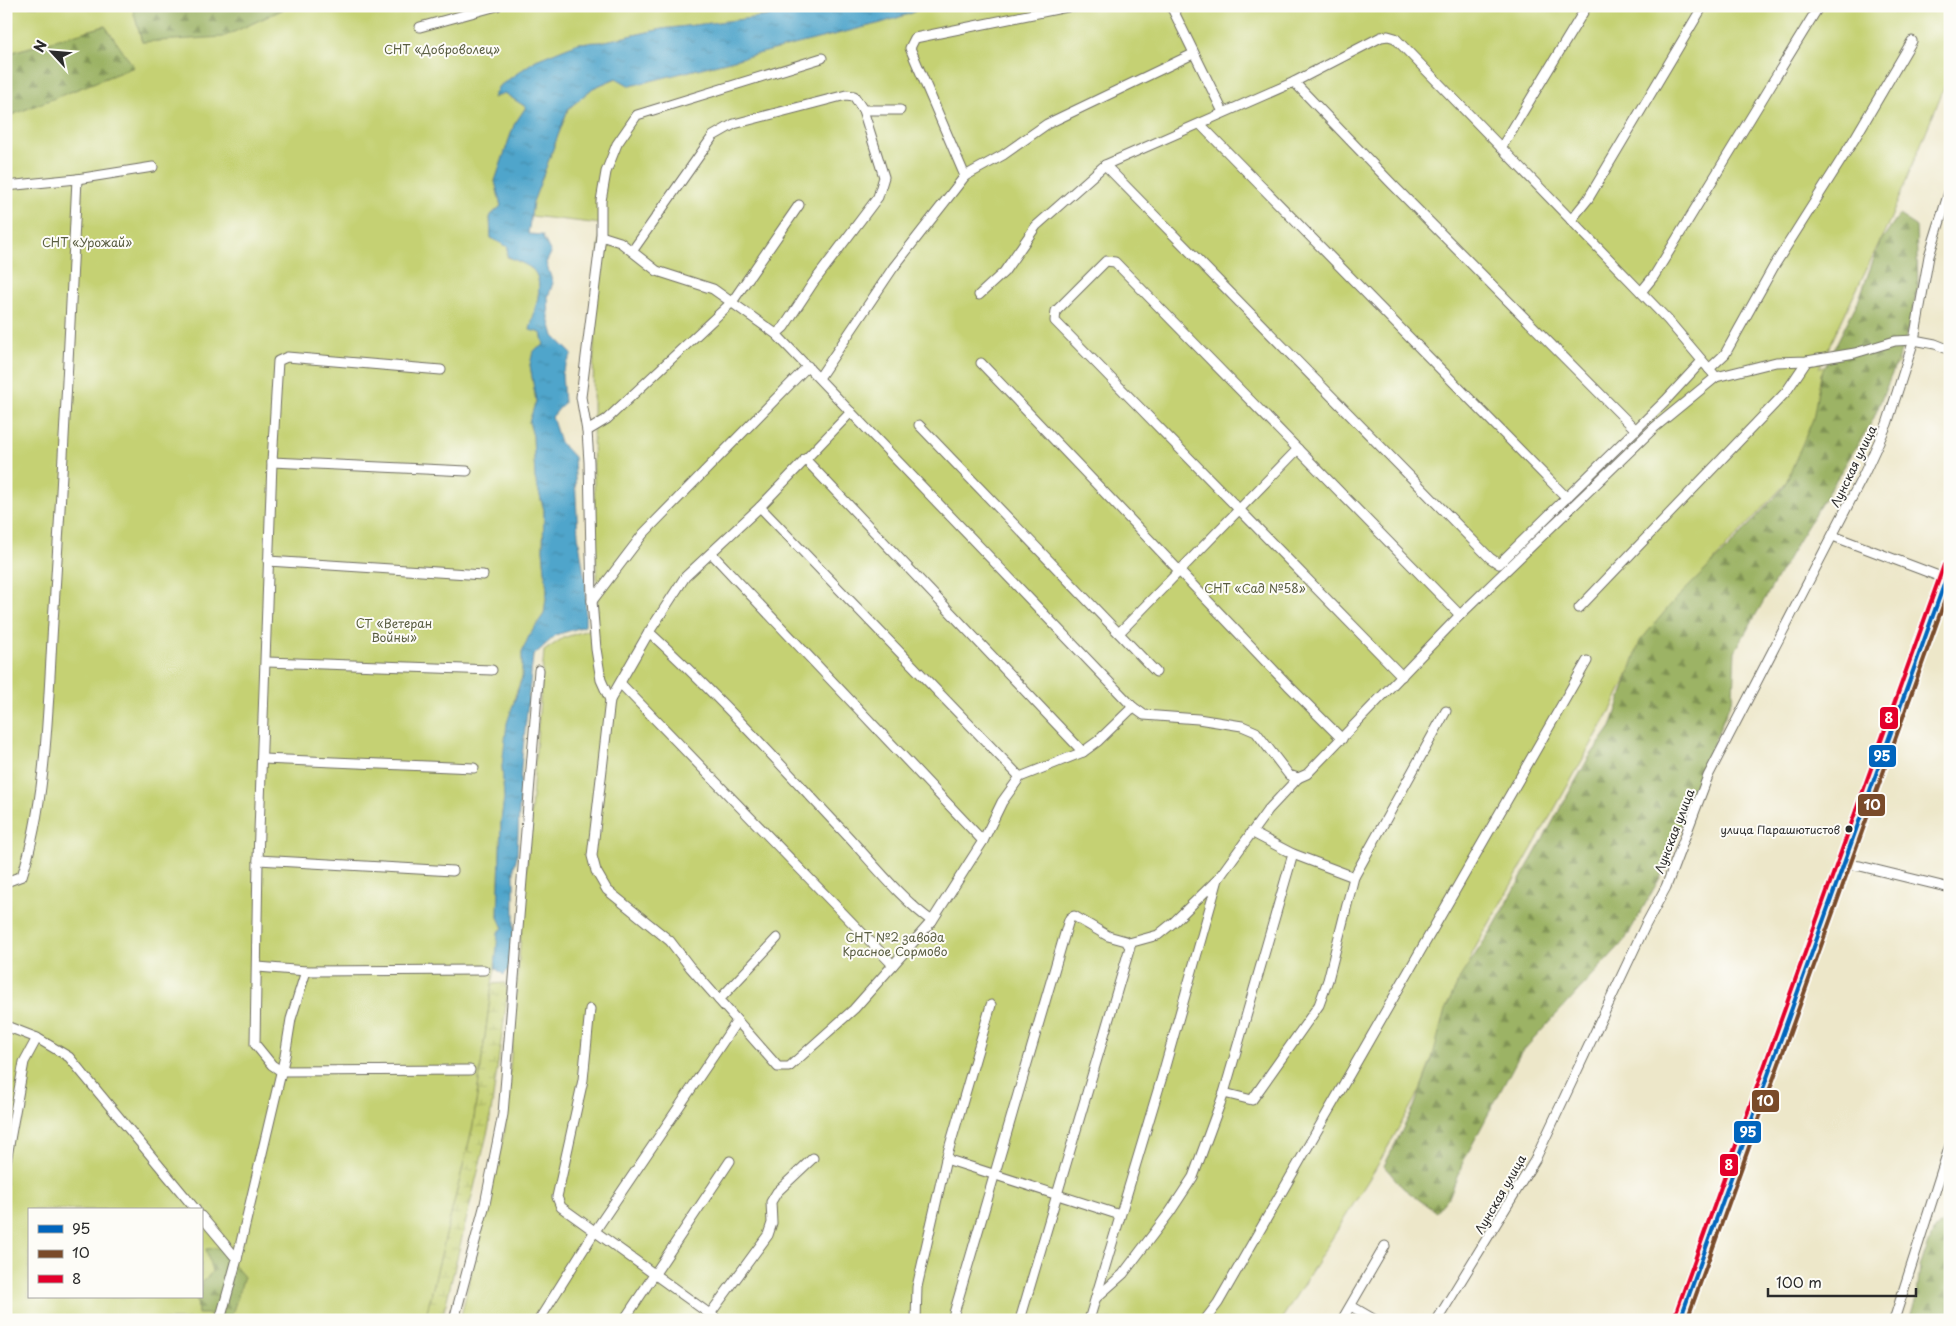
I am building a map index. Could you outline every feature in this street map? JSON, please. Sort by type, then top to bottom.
[{"type":"main road","points":[[1680,1320],[1948,575]]},
{"type":"street","points":[[420,27],[496,6]]},
{"type":"street","points":[[965,176],[910,48],[911,43],[915,38],[1072,6]]},
{"type":"street","points":[[1171,6],[1223,112]]},
{"type":"street","points":[[1501,148],[1587,6]]},
{"type":"street","points":[[1571,220],[1588,199],[1703,6]]},
{"type":"street","points":[[1641,292],[1654,276],[1819,6]]},
{"type":"street","points":[[979,295],[1004,272],[1036,226],[1105,165],[1294,82],[1381,37],[1388,36],[1395,38],[1641,292],[1713,373]]},
{"type":"street","points":[[952,1320],[993,1174],[1070,918],[1078,917],[1098,931],[1129,943],[1158,935],[1174,922],[1218,879],[1268,810],[1298,778],[1307,774],[1342,739],[1460,615],[1713,373],[1774,266],[1855,138],[1912,41]]},
{"type":"street","points":[[819,378],[893,268],[965,176],[1003,155],[1048,124],[1193,54]]},
{"type":"street","points":[[610,700],[601,680],[592,601],[587,431],[581,397],[601,236],[601,201],[606,172],[617,144],[637,115],[822,58]]},
{"type":"street","points":[[1294,82],[1392,184],[1636,430]]},
{"type":"street","points":[[633,250],[713,136],[741,122],[846,95],[854,96],[863,110],[884,177],[878,197],[813,283],[784,327],[776,334]]},
{"type":"street","points":[[863,110],[900,110]]},
{"type":"street","points":[[1200,124],[1566,498]]},
{"type":"street","points":[[1105,165],[1490,558],[1499,564],[1636,430],[1702,361]]},
{"type":"street","points":[[6,186],[77,179],[153,167]]},
{"type":"street","points":[[6,882],[22,876],[30,853],[46,732],[60,518],[77,179]]},
{"type":"street","name":"Лунская улица","points":[[1437,1320],[1535,1160],[1646,924],[1666,887],[1708,776],[1832,536],[1887,424],[1914,340],[1929,256],[1950,189]]},
{"type":"street","points":[[587,431],[607,419],[732,302],[798,205]]},
{"type":"street","points":[[601,236],[620,242],[633,250],[657,271],[713,289],[776,334],[1133,707],[1144,715],[1198,719],[1242,726],[1256,732],[1289,775],[1298,778]]},
{"type":"street","points":[[1402,676],[1055,321],[1056,311],[1106,260],[1115,262],[1460,615]]},
{"type":"street","points":[[1713,373],[1776,362],[1807,361],[1855,353],[1896,341],[1914,340],[1935,344],[1950,350]]},
{"type":"street","points":[[441,370],[287,357],[278,360],[268,561],[263,759],[258,860],[258,967],[255,1044],[272,1065],[280,1071],[470,1070]]},
{"type":"street","points":[[1579,608],[1786,392],[1807,361]]},
{"type":"street","points":[[981,363],[1342,739]]},
{"type":"street","points":[[592,601],[643,534],[808,366]]},
{"type":"street","points":[[851,412],[760,507],[685,578],[649,632],[621,684],[610,700],[593,830],[592,856],[596,871],[607,890],[670,941],[778,1067],[789,1067],[854,1009],[932,921],[983,841],[1002,802],[1020,777],[1083,752],[1098,741],[1133,707]]},
{"type":"street","points":[[919,425],[1156,672]]},
{"type":"street","points":[[1119,633],[1298,449]]},
{"type":"street","points":[[805,459],[1083,752]]},
{"type":"street","points":[[272,462],[467,471]]},
{"type":"street","points":[[760,507],[1020,777]]},
{"type":"street","points":[[1832,536],[1948,575]]},
{"type":"street","points":[[712,554],[983,841]]},
{"type":"street","points":[[268,561],[483,575]]},
{"type":"street","points":[[649,632],[699,678],[921,914],[932,921]]},
{"type":"street","points":[[1205,1320],[1218,1303],[1587,661]]},
{"type":"street","points":[[266,662],[492,670]]},
{"type":"street","points":[[454,1320],[485,1204],[503,1114],[539,670]]},
{"type":"street","points":[[621,684],[893,964]]},
{"type":"street","points":[[1224,1093],[1252,1100],[1319,1005],[1346,915],[1354,876],[1446,711]]},
{"type":"street","points":[[263,759],[474,768]]},
{"type":"street","points":[[1251,832],[1293,854],[1354,876]]},
{"type":"street","points":[[1095,1298],[1123,1274],[1170,1212],[1193,1177],[1224,1093],[1293,854]]},
{"type":"street","points":[[258,860],[453,871]]},
{"type":"street","points":[[1843,864],[1860,866],[1950,888]]},
{"type":"street","points":[[1089,1320],[1162,1077],[1218,879]]},
{"type":"street","points":[[719,1000],[777,938]]},
{"type":"street","points":[[1020,1320],[1128,955],[1129,943]]},
{"type":"street","points":[[258,967],[306,971],[484,970]]},
{"type":"street","points":[[220,1320],[237,1259],[291,1019],[306,971]]},
{"type":"street","points":[[916,1320],[917,1287],[946,1159],[991,1005]]},
{"type":"street","points":[[590,1009],[583,1080],[574,1113],[558,1197],[561,1207],[714,1317],[768,1235],[772,1223],[771,1202],[777,1192],[813,1158]]},
{"type":"street","points":[[539,1320],[595,1231],[737,1021]]},
{"type":"street","points":[[6,1026],[37,1038],[69,1057],[194,1208]]},
{"type":"street","points":[[6,1162],[24,1062],[37,1038]]},
{"type":"street","points":[[1894,1320],[1950,1146]]},
{"type":"street","points":[[946,1159],[1120,1215]]},
{"type":"street","points":[[624,1320],[730,1161]]},
{"type":"street","points":[[202,1217],[237,1259]]},
{"type":"street","points":[[1342,1320],[1385,1246]]},
{"type":"street","points":[[1351,1306],[1375,1320]]},
{"type":"green space","points":[[6,6],[132,6],[142,42],[251,24],[290,6],[817,6],[801,12],[662,29],[601,42],[578,43],[536,60],[498,87],[494,98],[504,93],[526,107],[514,125],[495,181],[501,206],[490,216],[491,238],[508,247],[507,257],[532,269],[538,282],[538,298],[530,330],[541,332],[544,345],[530,364],[536,401],[529,422],[533,436],[535,478],[544,510],[543,550],[547,591],[544,614],[529,636],[522,652],[522,677],[515,696],[502,766],[504,798],[501,821],[498,917],[503,928],[492,984],[473,1126],[425,1320],[6,1320],[6,117],[133,67],[105,26],[6,54]]},
{"type":"green space","points":[[132,6],[290,6],[223,37],[142,42]]},
{"type":"green space","name":"СНТ №2 завода Красное Сормово","points":[[922,6],[1950,6],[1950,73],[1890,220],[1819,368],[1891,343],[1899,363],[1726,547],[1644,642],[1612,708],[1473,952],[1420,1090],[1376,1168],[1281,1320],[460,1320],[505,1129],[544,651],[563,638],[594,628],[598,608],[593,368],[601,224],[531,216],[533,202],[568,109],[593,88],[617,78],[630,86],[881,23],[912,13]]},
{"type":"green space","points":[[105,26],[134,67],[6,117],[6,54]]},
{"type":"green space","points":[[1899,215],[1916,226],[1918,287],[1904,344],[1873,420],[1798,541],[1735,651],[1733,696],[1685,812],[1666,867],[1625,940],[1520,1054],[1463,1162],[1450,1195],[1436,1212],[1403,1188],[1384,1166],[1414,1107],[1432,1059],[1445,1010],[1462,974],[1493,928],[1588,759],[1611,727],[1640,641],[1673,602],[1730,546],[1784,487],[1813,419],[1821,374],[1859,299],[1880,242]]},
{"type":"green space","points":[[505,983],[508,992],[489,1126],[442,1320],[425,1320],[473,1126],[492,984]]},
{"type":"green space","points":[[1946,1220],[1950,1220],[1950,1320],[1909,1320],[1917,1295],[1920,1267],[1933,1232]]},
{"type":"green space","points":[[220,1248],[244,1277],[230,1320],[224,1320],[217,1314],[198,1314],[197,1298],[202,1298],[202,1283],[212,1272],[206,1249]]},
{"type":"water","points":[[817,6],[922,6],[912,13],[881,23],[630,86],[616,78],[593,88],[568,109],[533,202],[528,234],[542,235],[551,253],[546,263],[553,283],[548,297],[549,318],[554,336],[572,354],[562,373],[564,403],[552,417],[560,442],[574,457],[578,535],[586,587],[585,626],[556,635],[533,656],[521,767],[517,856],[514,867],[514,963],[504,975],[495,968],[498,932],[503,928],[498,917],[501,821],[504,798],[502,766],[507,723],[522,678],[522,652],[529,636],[544,614],[547,591],[543,550],[544,510],[535,478],[533,436],[529,422],[536,401],[530,365],[533,351],[544,345],[541,333],[530,330],[539,290],[536,275],[530,267],[507,256],[508,247],[491,238],[490,216],[501,206],[495,181],[514,125],[526,107],[504,93],[493,98],[498,87],[536,60],[578,43],[601,42],[662,29],[801,12]]},
{"type":"transit line","name":"8","points":[[1674,1318],[1944,565]]},
{"type":"transit line","name":"95","points":[[1680,1320],[1950,568]]},
{"type":"transit line","name":"10","points":[[1687,1320],[1950,586]]},
{"type":"place","name":"улица Парашютистов","points":[[1849,829]]},
{"type":"park label","name":"СНТ «Доброволец»","points":[[442,49]]},
{"type":"park label","name":"СНТ «Урожай»","points":[[87,242]]},
{"type":"park label","name":"СНТ «Сад №58»","points":[[1255,588]]},
{"type":"park label","name":"СТ «Ветеран Войны»","points":[[394,630]]}]
